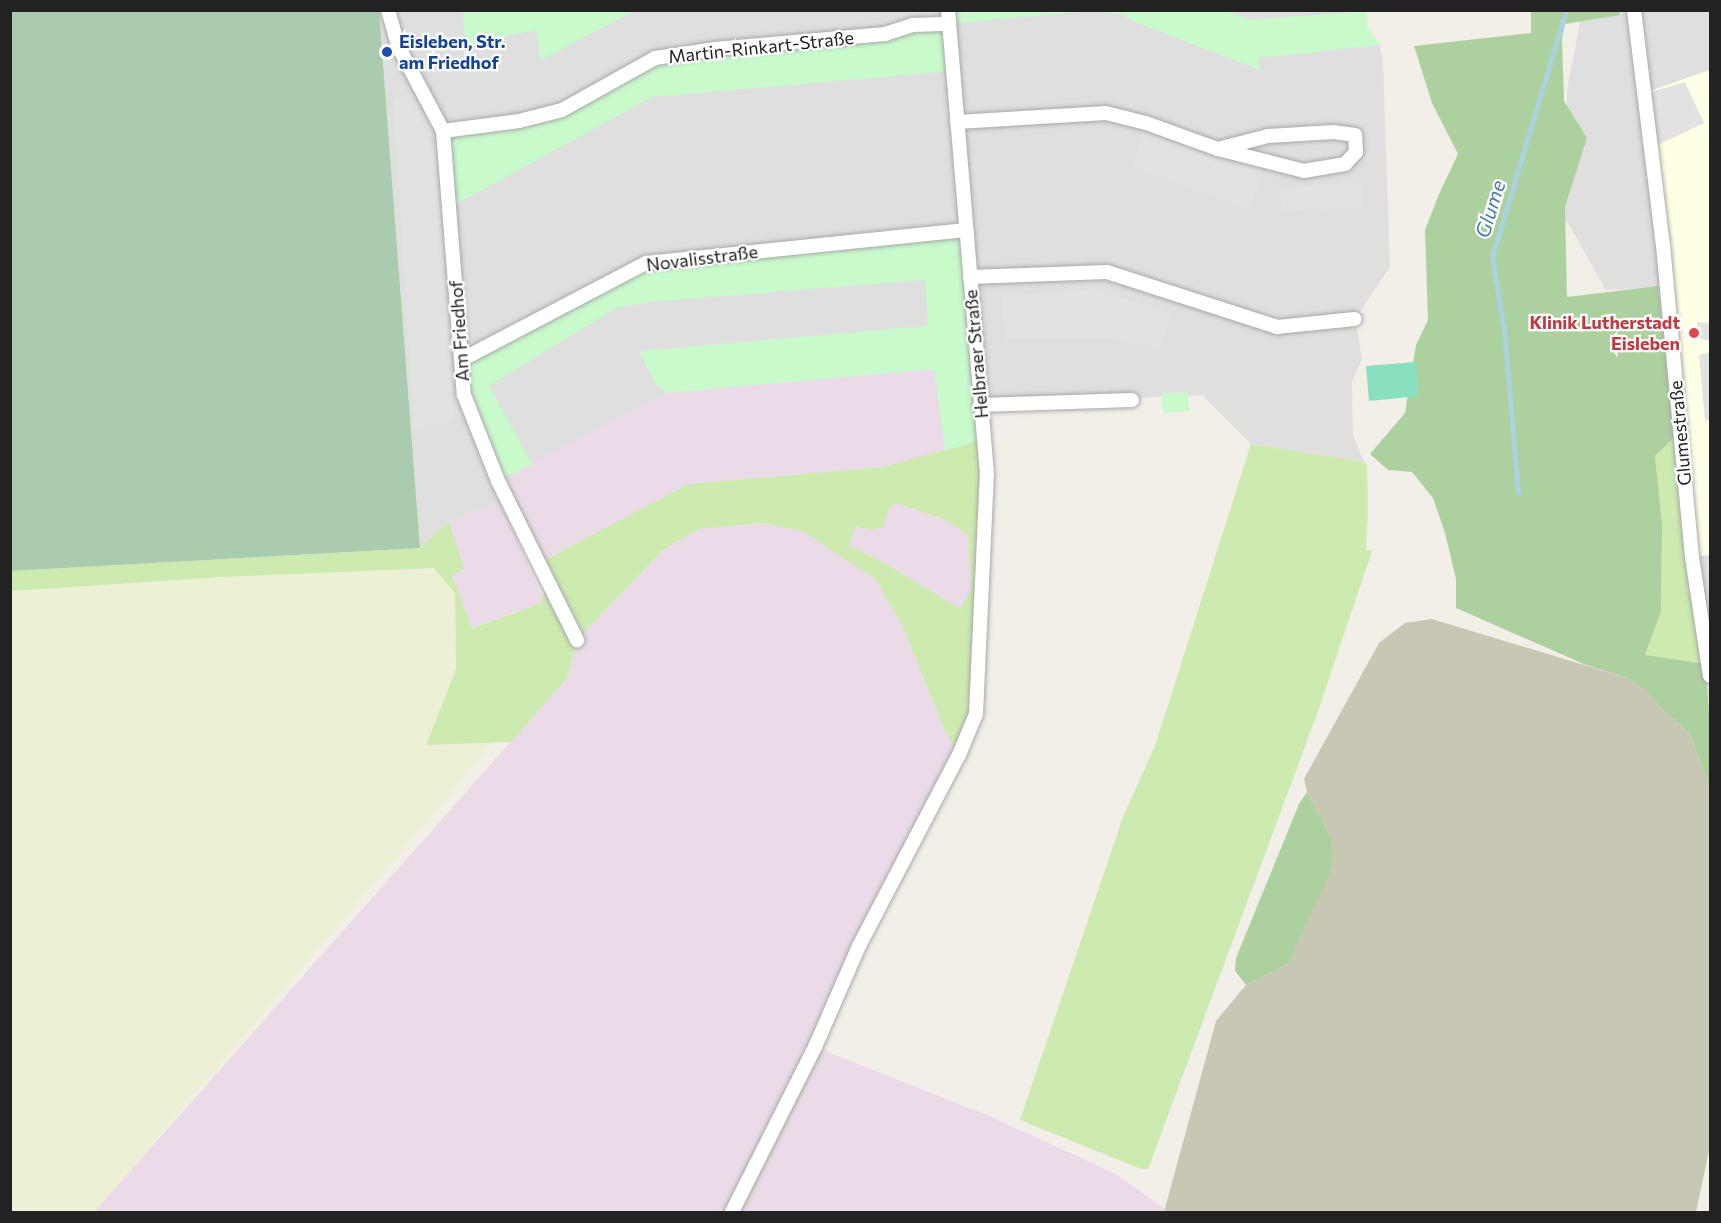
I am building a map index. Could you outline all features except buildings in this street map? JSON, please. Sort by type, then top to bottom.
[{"type":"street","name":"Am Friedhof","points":[[388,10],[398,46],[443,131],[464,395],[498,481],[577,640]]},
{"type":"street","name":"Glumestraße","points":[[1634,10],[1663,245],[1692,557],[1710,676]]},
{"type":"street","name":"Martin-Rinkart-Straße","points":[[443,131],[519,121],[562,110],[655,58],[716,49],[885,34],[948,17]]},
{"type":"street","name":"Helbraer Straße","points":[[732,1212],[815,1047],[859,946],[959,755],[976,714],[987,474],[948,17]]},
{"type":"street","points":[[957,122],[1106,113],[1218,149],[1304,171],[1345,164],[1356,152],[1355,135],[1334,132],[1268,136],[1218,149]]},
{"type":"street","name":"Novalisstraße","points":[[461,360],[646,263],[966,230]]},
{"type":"street","points":[[970,277],[1107,272],[1277,327],[1355,319]]},
{"type":"street","points":[[980,405],[1132,400]]},
{"type":"shaded area","points":[[11,10],[379,11],[420,548],[11,571]]},
{"type":"shaded area","points":[[379,11],[1367,11],[1367,26],[1380,45],[1383,64],[1390,267],[1355,319],[1362,358],[1352,382],[1353,435],[1364,462],[1251,444],[1202,395],[981,405],[983,439],[945,451],[508,499],[449,522],[420,548]]},
{"type":"shaded area","points":[[1582,11],[1710,11],[1710,723],[1686,561],[1658,287],[1606,290],[1565,218],[1564,131],[1568,85]]},
{"type":"shaded area","name":"Klinik Lutherstadt Eisleben","points":[[1710,70],[1710,555],[1699,556],[1647,92]]},
{"type":"shaded area","points":[[1685,82],[1704,123],[1656,146],[1647,99],[1654,91]]},
{"type":"shaded area","points":[[414,97],[442,178],[453,420],[414,430],[393,98]]},
{"type":"shaded area","points":[[1146,123],[1266,161],[1250,209],[1132,167]]},
{"type":"shaded area","points":[[1361,183],[1363,206],[1281,212],[1280,189]]},
{"type":"shaded area","points":[[1096,290],[1171,313],[1160,349],[1115,339],[1006,339],[1001,296]]},
{"type":"shaded area","points":[[1697,322],[1710,323],[1710,341],[1697,338]]},
{"type":"shaded area","points":[[1710,352],[1710,420],[1705,421],[1699,355]]},
{"type":"shaded area","points":[[935,369],[945,451],[883,467],[688,484],[541,562],[498,481],[666,393]]},
{"type":"shaded area","points":[[500,502],[543,598],[541,603],[471,628],[452,575],[463,569],[449,522]]},
{"type":"shaded area","points":[[895,503],[945,520],[968,535],[971,590],[960,610],[879,560],[848,546],[856,527],[871,530]]},
{"type":"shaded area","points":[[762,523],[802,531],[875,579],[902,625],[945,731],[959,755],[815,1047],[989,1116],[1114,1173],[1165,1209],[1164,1212],[94,1212],[568,677],[577,640],[663,550],[698,529]]},
{"type":"shaded area","points":[[434,568],[455,593],[456,669],[426,745],[491,743],[452,792],[94,1212],[11,1212],[11,591],[223,577]]},
{"type":"shaded area","points":[[1432,619],[1627,678],[1647,690],[1661,708],[1690,734],[1710,789],[1710,1146],[1696,1212],[1164,1212],[1216,1021],[1246,985],[1288,964],[1331,838],[1307,792],[1304,779],[1379,643],[1405,623]]},
{"type":"green space","points":[[462,10],[634,11],[541,60],[536,30],[466,44]]},
{"type":"green space","points":[[948,11],[1088,11],[949,24],[953,71],[652,97],[449,208],[443,131],[562,110],[655,58],[885,34],[948,13]]},
{"type":"green space","points":[[1093,11],[1227,11],[1250,20],[1367,11],[1367,26],[1380,45],[1258,58],[1260,70],[1137,23],[1121,14]]},
{"type":"green space","points":[[1531,11],[1619,11],[1620,15],[1565,24],[1562,38],[1564,101],[1587,138],[1565,207],[1567,297],[1658,286],[1675,437],[1655,456],[1662,523],[1661,612],[1645,655],[1705,664],[1710,723],[1710,789],[1690,734],[1661,708],[1646,690],[1627,678],[1586,665],[1456,608],[1456,579],[1445,533],[1433,498],[1412,472],[1388,470],[1370,454],[1405,413],[1416,345],[1428,320],[1425,230],[1458,154],[1432,103],[1414,46],[1531,33]]},
{"type":"green space","points":[[966,230],[983,439],[945,451],[934,369],[666,393],[656,384],[639,351],[928,326],[925,280],[648,302],[616,308],[489,386],[532,464],[498,481],[464,395],[461,360],[632,268]]},
{"type":"green space","points":[[1416,362],[1419,396],[1369,401],[1366,366]]},
{"type":"green space","points":[[1187,392],[1189,411],[1163,413],[1162,394]]},
{"type":"green space","points":[[1675,437],[1705,664],[1645,656],[1661,612],[1662,523],[1655,456]]},
{"type":"green space","points":[[983,439],[978,697],[959,755],[945,731],[902,625],[875,579],[802,531],[762,523],[698,529],[663,550],[577,640],[568,677],[511,742],[426,745],[456,669],[455,593],[434,568],[223,577],[11,591],[11,571],[420,548],[449,521],[464,569],[452,575],[472,628],[541,603],[548,579],[541,562],[688,484],[883,467]],"holes":[[[895,503],[945,520],[968,535],[971,590],[960,609],[879,560],[849,546],[856,527],[871,530],[884,527],[888,510]]]},
{"type":"green space","points":[[1251,444],[1364,462],[1367,465],[1368,506],[1366,550],[1372,551],[1320,706],[1148,1169],[1141,1169],[1020,1120],[1123,817],[1155,746]]},
{"type":"green space","points":[[1307,792],[1331,838],[1332,864],[1328,877],[1288,964],[1246,985],[1235,971],[1236,958],[1299,804]]},
{"type":"waterway","name":"Glume","points":[[1518,493],[1504,331],[1492,257],[1566,10]]},
{"type":"place","name":"Eisleben, Str. am Friedhof","points":[[387,52]]},
{"type":"place","name":"Klinik Lutherstadt Eisleben","points":[[1694,333]]}]
